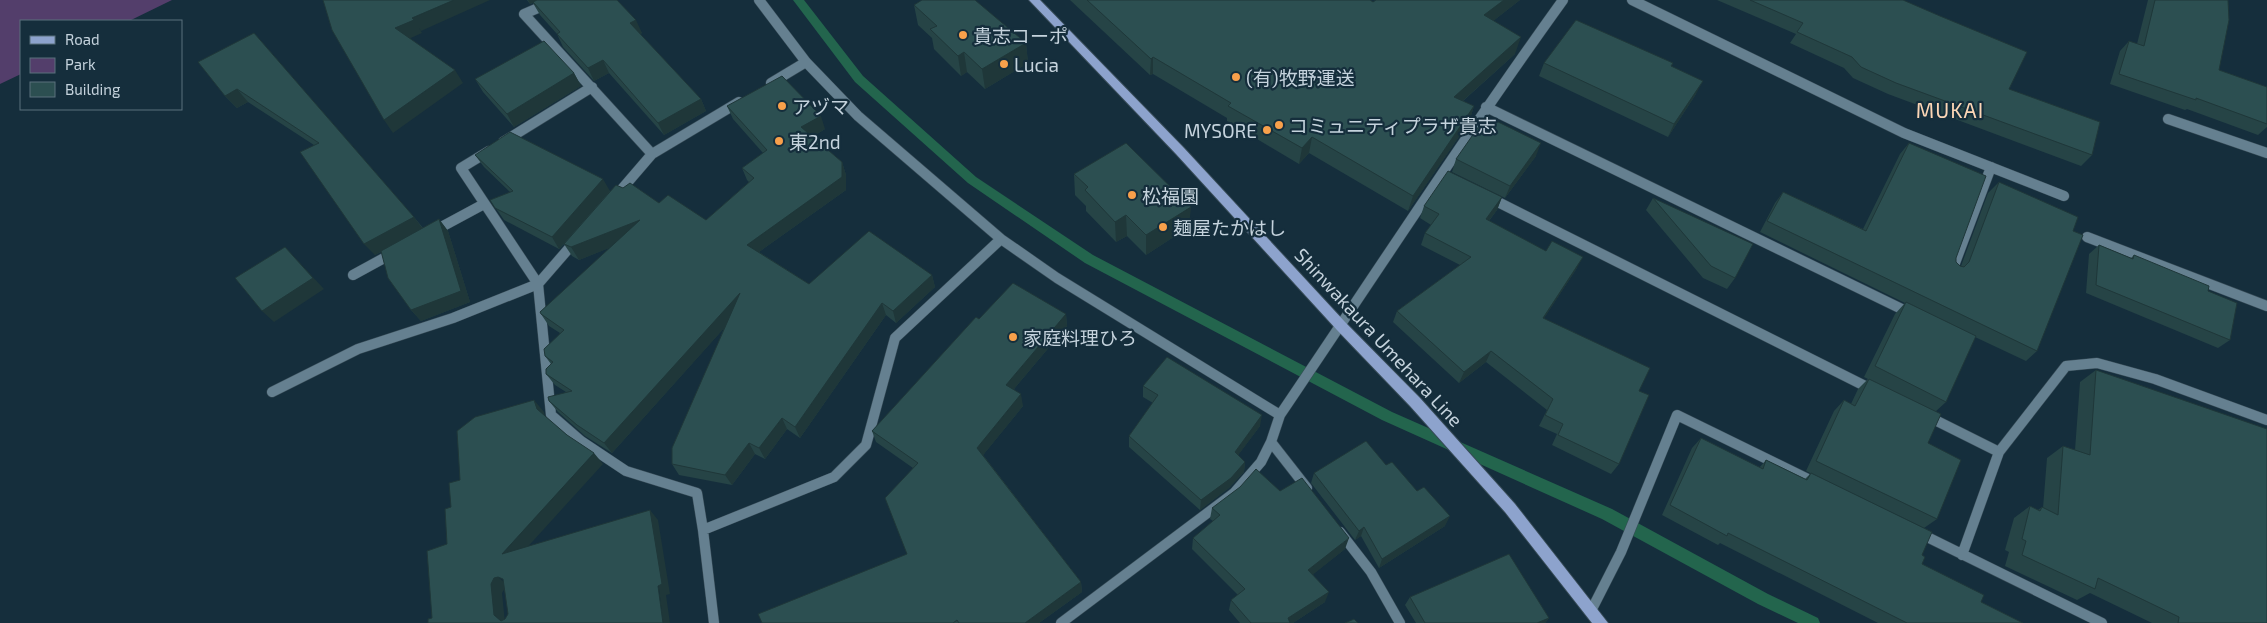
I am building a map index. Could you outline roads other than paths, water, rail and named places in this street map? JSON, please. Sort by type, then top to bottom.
[{"type":"main road","name":"Shinwakaura Umehara Line","points":[[1034,0],[1180,151],[1341,326],[1415,402],[1510,508],[1592,609],[1601,623]]},
{"type":"street","points":[[556,0],[524,14],[652,154]]},
{"type":"street","points":[[759,0],[806,62],[858,116],[1001,239],[1057,278],[1280,415]]},
{"type":"street","points":[[1060,623],[1234,493],[1261,462],[1271,442],[1280,415],[1447,177],[1486,107],[1563,0]]},
{"type":"street","points":[[1632,0],[1904,133],[2064,196]]},
{"type":"street","points":[[764,87],[806,62]]},
{"type":"street","points":[[592,87],[460,168],[538,284],[551,415],[581,441],[626,471],[697,493],[714,623]]},
{"type":"street","points":[[608,204],[652,154],[746,98]]},
{"type":"street","points":[[1486,107],[1922,319]]},
{"type":"street","points":[[2168,119],[2267,153]]},
{"type":"street","points":[[1952,271],[1991,167]]},
{"type":"street","points":[[1478,192],[1884,395]]},
{"type":"street","points":[[423,237],[484,204]]},
{"type":"street","points":[[272,392],[358,349],[454,318],[538,284],[582,233]]},
{"type":"street","points":[[2087,237],[2267,306]]},
{"type":"street","points":[[703,530],[834,477],[866,444],[895,338],[1001,239]]},
{"type":"street","points":[[353,275],[405,246]]},
{"type":"street","points":[[1962,554],[1999,452],[2066,366],[2097,363],[2155,379],[2267,420]]},
{"type":"street","points":[[1920,413],[1999,452]]},
{"type":"street","points":[[1592,609],[1621,552],[1677,415],[1828,489]]},
{"type":"street","points":[[1271,442],[1312,495]]},
{"type":"street","points":[[1336,526],[1371,572],[1400,623]]},
{"type":"street","points":[[1908,528],[2102,623]]},
{"type":"waterway","points":[[798,0],[859,79],[972,180],[1089,259],[1387,416],[1607,514],[1763,599],[1813,623]]},
{"type":"place","name":"貴志コーポ","points":[[963,35]]},
{"type":"place","name":"Lucia","points":[[1004,64]]},
{"type":"place","name":"(有)牧野運送","points":[[1236,77]]},
{"type":"place","name":"アヅマ","points":[[782,106]]},
{"type":"place","name":"コミュニティプラザ貴志","points":[[1279,125]]},
{"type":"place","name":"MYSORE","points":[[1267,130]]},
{"type":"place","name":"東2nd","points":[[779,141]]},
{"type":"place","name":"松福園","points":[[1132,195]]},
{"type":"place","name":"麺屋たかはし","points":[[1163,227]]},
{"type":"place","name":"家庭料理ひろ","points":[[1013,337]]},
{"type":"district","name":"MUKAI","points":[[1950,109]]}]
